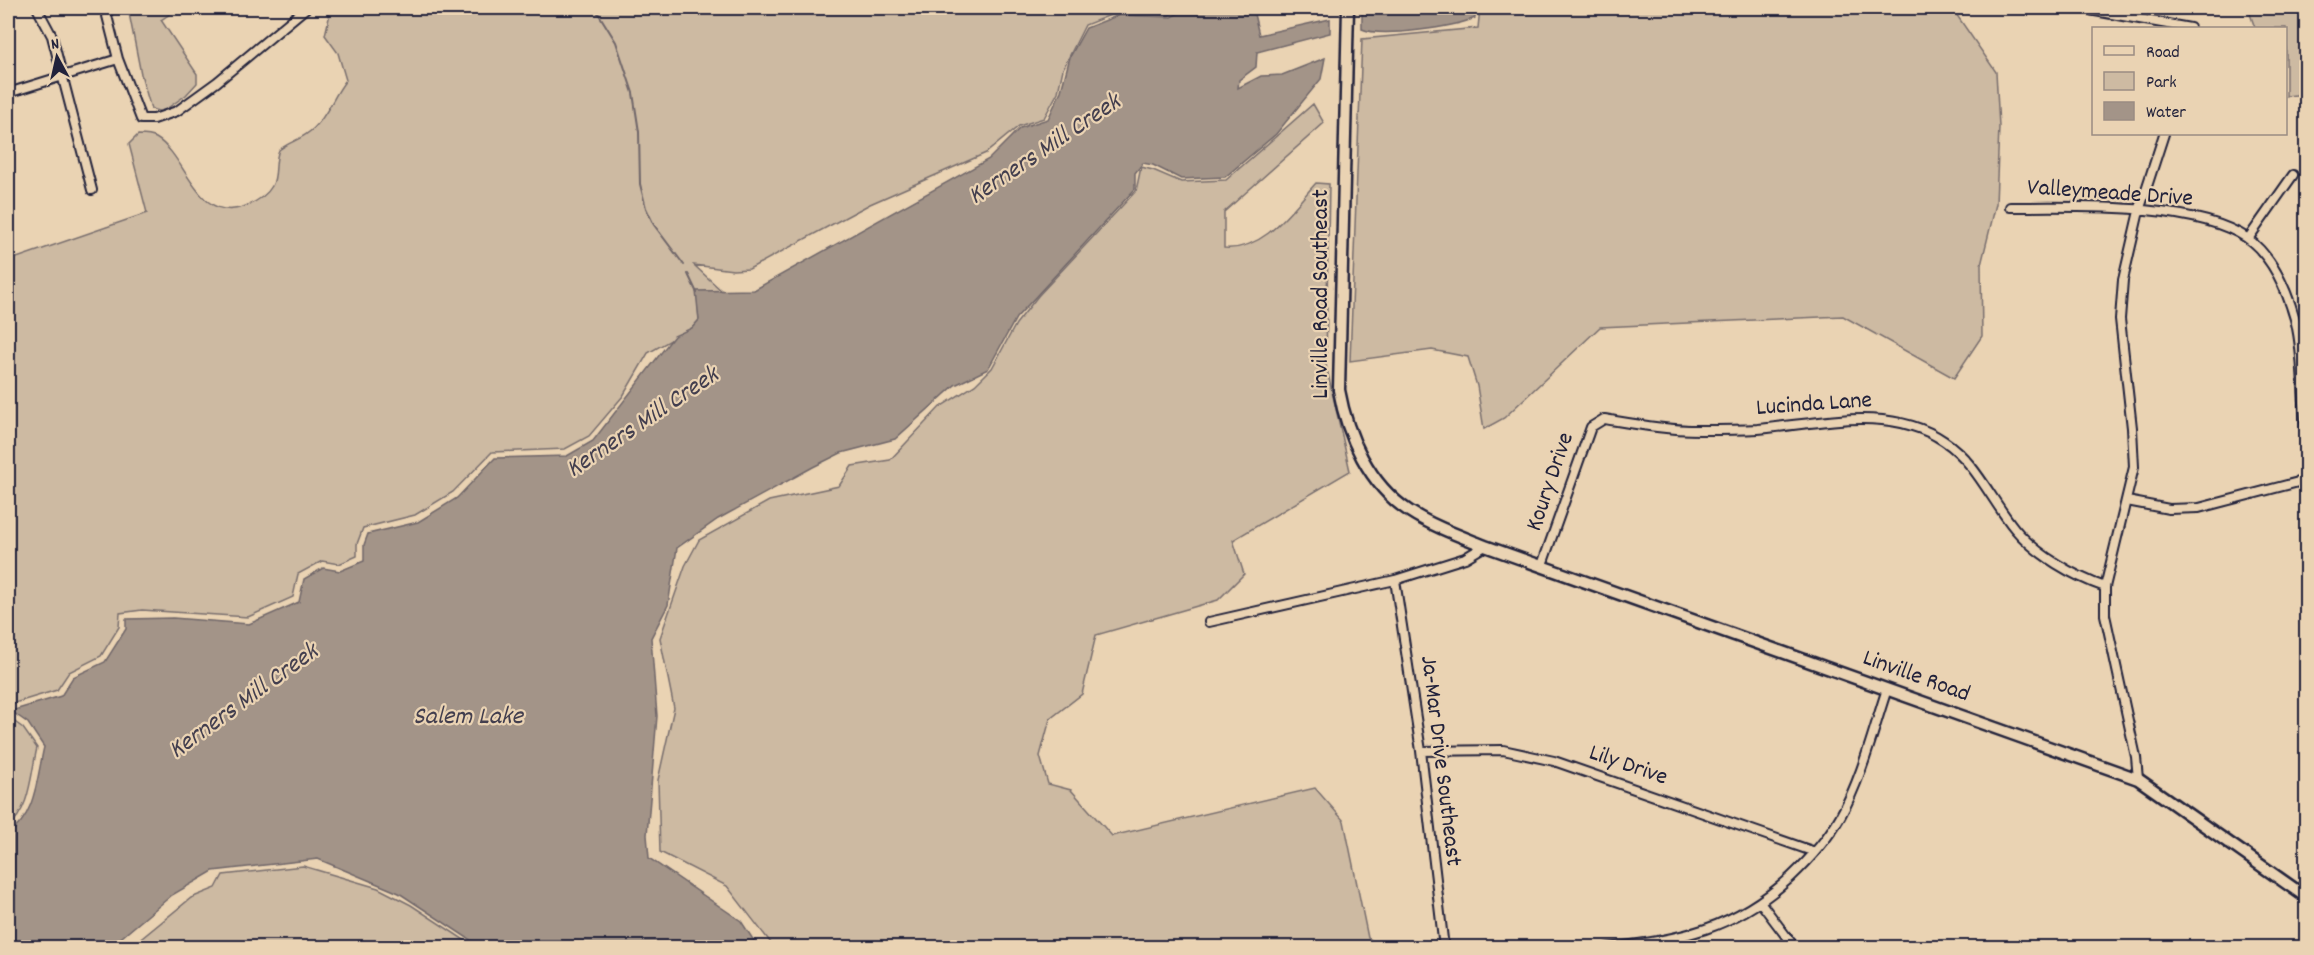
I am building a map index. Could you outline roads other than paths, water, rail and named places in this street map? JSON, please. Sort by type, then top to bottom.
[{"type":"main road","name":"Linville Road Southeast","points":[[1347,8],[1340,254],[1339,370],[1342,405],[1360,453],[1389,494],[1410,512],[1430,523],[1485,546]]},
{"type":"main road","name":"Linville Road","points":[[1485,546],[2138,779],[2307,897]]},
{"type":"street","points":[[37,8],[52,36],[92,190]]},
{"type":"street","points":[[105,8],[118,59],[141,119],[154,119],[177,111],[217,82],[306,8]]},
{"type":"street","points":[[2078,8],[2184,27]]},
{"type":"street","points":[[8,93],[118,59]]},
{"type":"street","points":[[2138,779],[2136,757],[2106,615],[2105,587],[2134,467],[2133,428],[2120,319],[2123,280],[2139,211],[2164,135]]},
{"type":"street","points":[[2248,239],[2294,175]]},
{"type":"street","name":"Valleymeade Drive","points":[[2010,207],[2139,211],[2192,217],[2223,225],[2248,239],[2265,258],[2283,285],[2296,321],[2307,433]]},
{"type":"street","name":"Koury Drive","points":[[1542,565],[1591,428],[1604,419]]},
{"type":"street","name":"Lucinda Lane","points":[[1604,419],[1695,430],[1756,429],[1854,419],[1898,421],[1944,441],[1970,466],[2015,530],[2041,552],[2073,573],[2105,587]]},
{"type":"street","points":[[2127,501],[2169,509],[2199,508],[2307,480]]},
{"type":"street","points":[[1209,622],[1395,580],[1466,558],[1485,546]]},
{"type":"street","name":"Ja-Mar Drive Southeast","points":[[1395,580],[1421,751],[1444,948]]},
{"type":"street","points":[[1607,948],[1661,941],[1701,932],[1723,924],[1761,903],[1815,852],[1841,816],[1887,688]]},
{"type":"street","name":"Lily Drive","points":[[1421,751],[1503,750],[1554,761],[1815,852]]},
{"type":"street","points":[[1761,903],[1795,948]]},
{"type":"water","name":"Salem Lake","points":[[1189,8],[1273,8],[1254,14],[1259,35],[1330,19],[1330,33],[1257,52],[1256,67],[1239,80],[1238,88],[1261,76],[1282,75],[1325,58],[1321,79],[1276,134],[1225,177],[1181,179],[1153,165],[1143,163],[1135,173],[1135,189],[1016,318],[988,369],[955,385],[895,439],[841,453],[813,467],[718,519],[677,548],[668,605],[651,638],[657,716],[647,835],[649,858],[741,921],[758,947],[481,947],[399,893],[318,859],[213,871],[172,895],[110,947],[8,947],[8,834],[17,826],[30,806],[44,747],[28,723],[11,711],[61,696],[73,677],[105,662],[126,629],[126,619],[173,618],[249,624],[299,602],[304,579],[323,568],[340,571],[364,561],[364,545],[368,534],[418,522],[457,498],[495,458],[567,456],[593,441],[674,336],[692,328],[699,320],[696,291],[754,290],[989,159],[1020,128],[1048,119],[1061,91],[1070,57],[1086,28],[1119,15],[1171,17]]},
{"type":"water","points":[[1362,8],[1476,8],[1475,18],[1465,21],[1435,28],[1385,32],[1362,29]]},
{"type":"waterway","points":[[595,8],[616,42],[633,93],[639,132],[640,184],[646,208],[654,225],[684,265]]},
{"type":"waterway","points":[[688,274],[697,293]]},
{"type":"water label","name":"Kerners Mill Creek","points":[[1045,150]]},
{"type":"water label","name":"Kerners Mill Creek","points":[[643,423]]},
{"type":"water label","name":"Kerners Mill Creek","points":[[244,702]]}]
